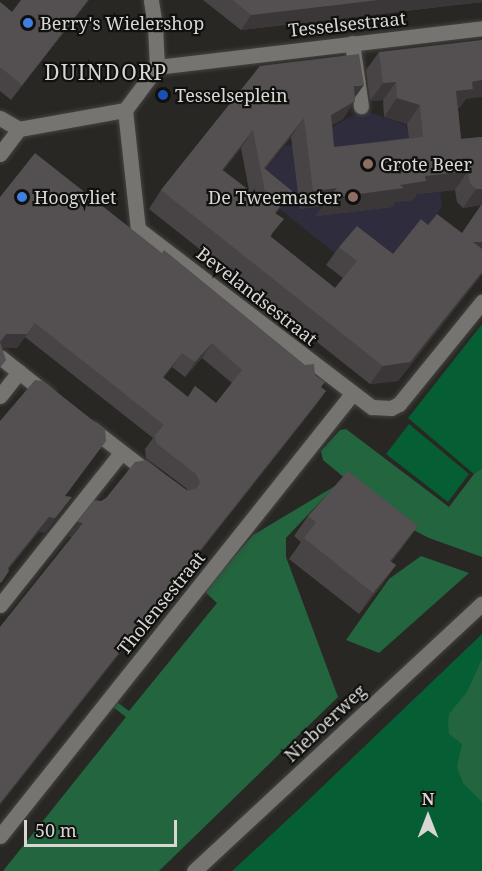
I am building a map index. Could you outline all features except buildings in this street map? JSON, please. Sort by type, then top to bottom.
[{"type":"street","points":[[0,118],[20,129],[125,110],[157,67],[156,26],[151,0]]},
{"type":"street","name":"Tesselsestraat","points":[[157,67],[482,28]]},
{"type":"street","points":[[352,43],[361,106]]},
{"type":"street","name":"Bevelandsestraat","points":[[125,110],[138,229],[372,407],[391,408],[399,404],[482,302]]},
{"type":"street","points":[[0,154],[20,129]]},
{"type":"street","points":[[0,357],[56,401]]},
{"type":"street","points":[[0,396],[19,372]]},
{"type":"street","name":"Tholensestraat","points":[[0,836],[352,394]]},
{"type":"street","points":[[84,423],[163,484]]},
{"type":"street","points":[[0,605],[121,453]]},
{"type":"street","name":"Nieboerweg","points":[[194,871],[482,603]]},
{"type":"shaded area","name":"De Tweemaster","points":[[363,110],[406,125],[407,131],[433,128],[442,207],[381,290],[252,187],[285,146],[319,141],[319,134]]},
{"type":"green space","points":[[482,324],[482,468],[474,474],[408,418]]},
{"type":"green space","points":[[409,424],[469,474],[448,502],[386,454]]},
{"type":"green space","points":[[346,429],[449,507],[474,474],[482,468],[482,557],[429,538],[398,522],[323,460],[321,451],[340,430]]},
{"type":"green space","points":[[335,486],[286,538],[286,557],[338,697],[159,871],[3,871],[126,717],[113,707],[117,702],[129,711],[217,603],[204,591],[253,535]]},
{"type":"green space","points":[[421,556],[469,573],[379,653],[346,640],[389,579]]},
{"type":"green space","points":[[482,634],[482,871],[232,871],[299,809]]},
{"type":"green space","points":[[482,659],[482,802],[463,783],[457,767],[462,744],[449,734],[448,723],[449,714],[467,692]]},
{"type":"place","name":"Berry's Wielershop","points":[[28,23]]},
{"type":"place","name":"Tesselseplein","points":[[163,95]]},
{"type":"place","name":"Grote Beer","points":[[368,164]]},
{"type":"place","name":"Hoogvliet","points":[[22,197]]},
{"type":"place","name":"De Tweemaster","points":[[353,197]]},
{"type":"district","name":"DUINDORP","points":[[106,72]]}]
